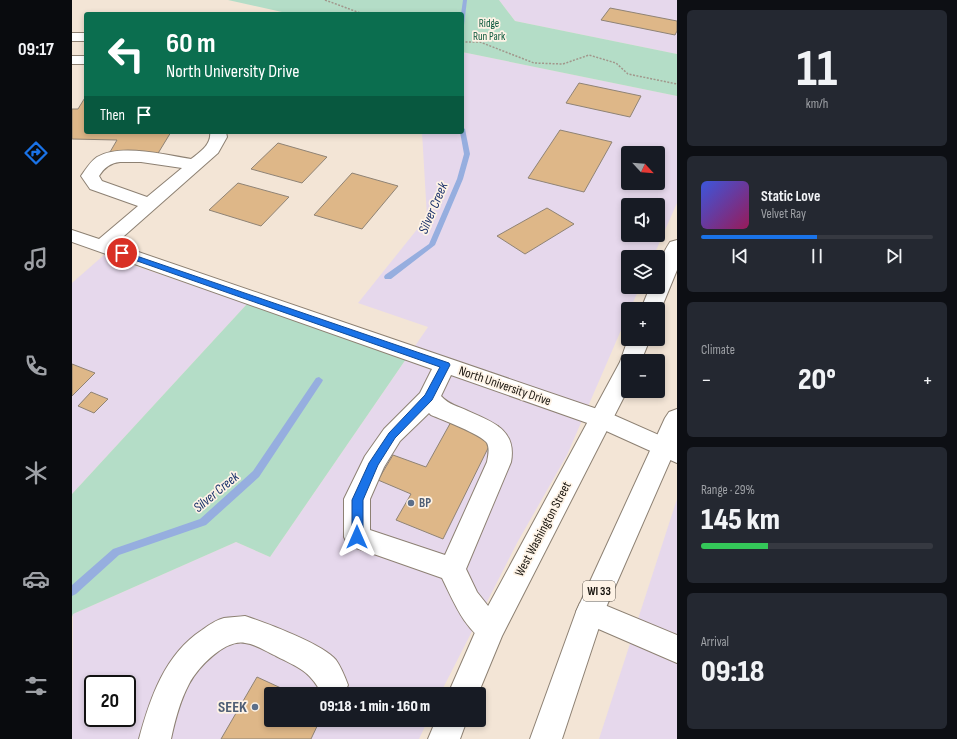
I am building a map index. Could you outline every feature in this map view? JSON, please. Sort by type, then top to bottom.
[{"type":"main road","points":[[72,37],[84,37]]},
{"type":"main road","points":[[72,60],[84,60]]},
{"type":"main road","points":[[102,246],[212,150],[219,137],[218,134]]},
{"type":"main road","points":[[150,204],[96,185],[90,176],[94,168],[109,158],[130,157],[195,165]]},
{"type":"main road","name":"North University Drive","points":[[72,236],[601,419],[671,450]]},
{"type":"main road","points":[[654,302],[677,246]]},
{"type":"main road","points":[[445,365],[429,398],[392,435],[374,463],[357,500],[357,537],[452,569],[467,601],[490,630]]},
{"type":"main road","name":"West Washington Street","points":[[466,687],[490,630],[621,380]]},
{"type":"main road","points":[[429,398],[439,409],[460,417],[491,433],[498,439],[501,451],[499,462],[452,569]]},
{"type":"main road","name":"WI 33","points":[[546,739],[590,612],[671,450],[677,418]]},
{"type":"main road","points":[[590,612],[677,649]]},
{"type":"main road","points":[[155,739],[162,711],[179,673],[201,647],[223,632],[245,629],[264,636],[312,659],[325,670],[333,685]]},
{"type":"main road","points":[[444,739],[449,727]]},
{"type":"path","points":[[325,0],[358,12]]},
{"type":"path","points":[[464,42],[480,42],[534,63],[563,64],[589,55],[616,64],[628,74],[677,84]]},
{"type":"shaded area","points":[[499,0],[677,0],[677,54],[515,21]]},
{"type":"shaded area","points":[[464,52],[677,96],[677,203],[665,230],[665,198],[621,198],[621,242],[660,242],[656,250],[621,250],[621,294],[637,294],[633,302],[621,302],[621,330],[567,455],[517,543],[444,687],[264,687],[264,727],[425,727],[419,739],[72,739],[73,614],[236,542],[270,557],[428,327],[358,303],[427,217],[422,134],[464,134]]},
{"type":"shaded area","points":[[104,255],[247,304],[72,494],[72,283]]},
{"type":"shaded area","points":[[677,499],[677,739],[599,739]]},
{"type":"green space","name":"Ridge Run Park","points":[[228,0],[499,0],[515,21],[677,54],[677,96],[464,52],[464,12],[282,12]]},
{"type":"green space","points":[[247,304],[406,359],[270,557],[236,542],[73,614],[72,617],[72,494]]},
{"type":"building","points":[[610,8],[677,21],[677,31],[675,35],[601,20]]},
{"type":"building","points":[[579,83],[641,96],[630,117],[566,103]]},
{"type":"building","points":[[84,99],[84,134],[170,134],[157,155],[110,152],[117,140],[72,139],[72,109],[78,109]]},
{"type":"building","points":[[560,130],[612,142],[584,192],[528,178]]},
{"type":"building","points":[[278,143],[327,157],[302,183],[251,169]]},
{"type":"building","points":[[352,173],[398,186],[362,229],[314,215]]},
{"type":"building","points":[[238,183],[289,197],[261,226],[209,210]]},
{"type":"building","points":[[547,208],[574,224],[525,254],[497,236]]},
{"type":"building","points":[[72,364],[95,373],[72,396]]},
{"type":"building","points":[[91,392],[108,399],[94,413],[78,406]]},
{"type":"building","points":[[457,411],[499,426],[443,539],[396,520],[411,494],[378,480],[393,455],[426,467]]},
{"type":"building","name":"SEEK","points":[[257,677],[279,687],[264,687],[264,727],[317,727],[311,739],[221,739]]},
{"type":"waterway","name":"Silver Creek","points":[[464,12],[465,0]]},
{"type":"waterway","name":"Silver Creek","points":[[388,277],[432,245],[460,179],[467,154],[463,134]]},
{"type":"waterway","name":"Silver Creek","points":[[72,591],[116,552],[203,522],[256,474],[319,380]]},
{"type":"place","name":"BP","points":[[411,503]]},
{"type":"place","name":"SEEK","points":[[255,707]]},
{"type":"route","points":[[122,253],[445,365],[429,398],[392,435],[374,463],[357,500],[357,537]]}]
